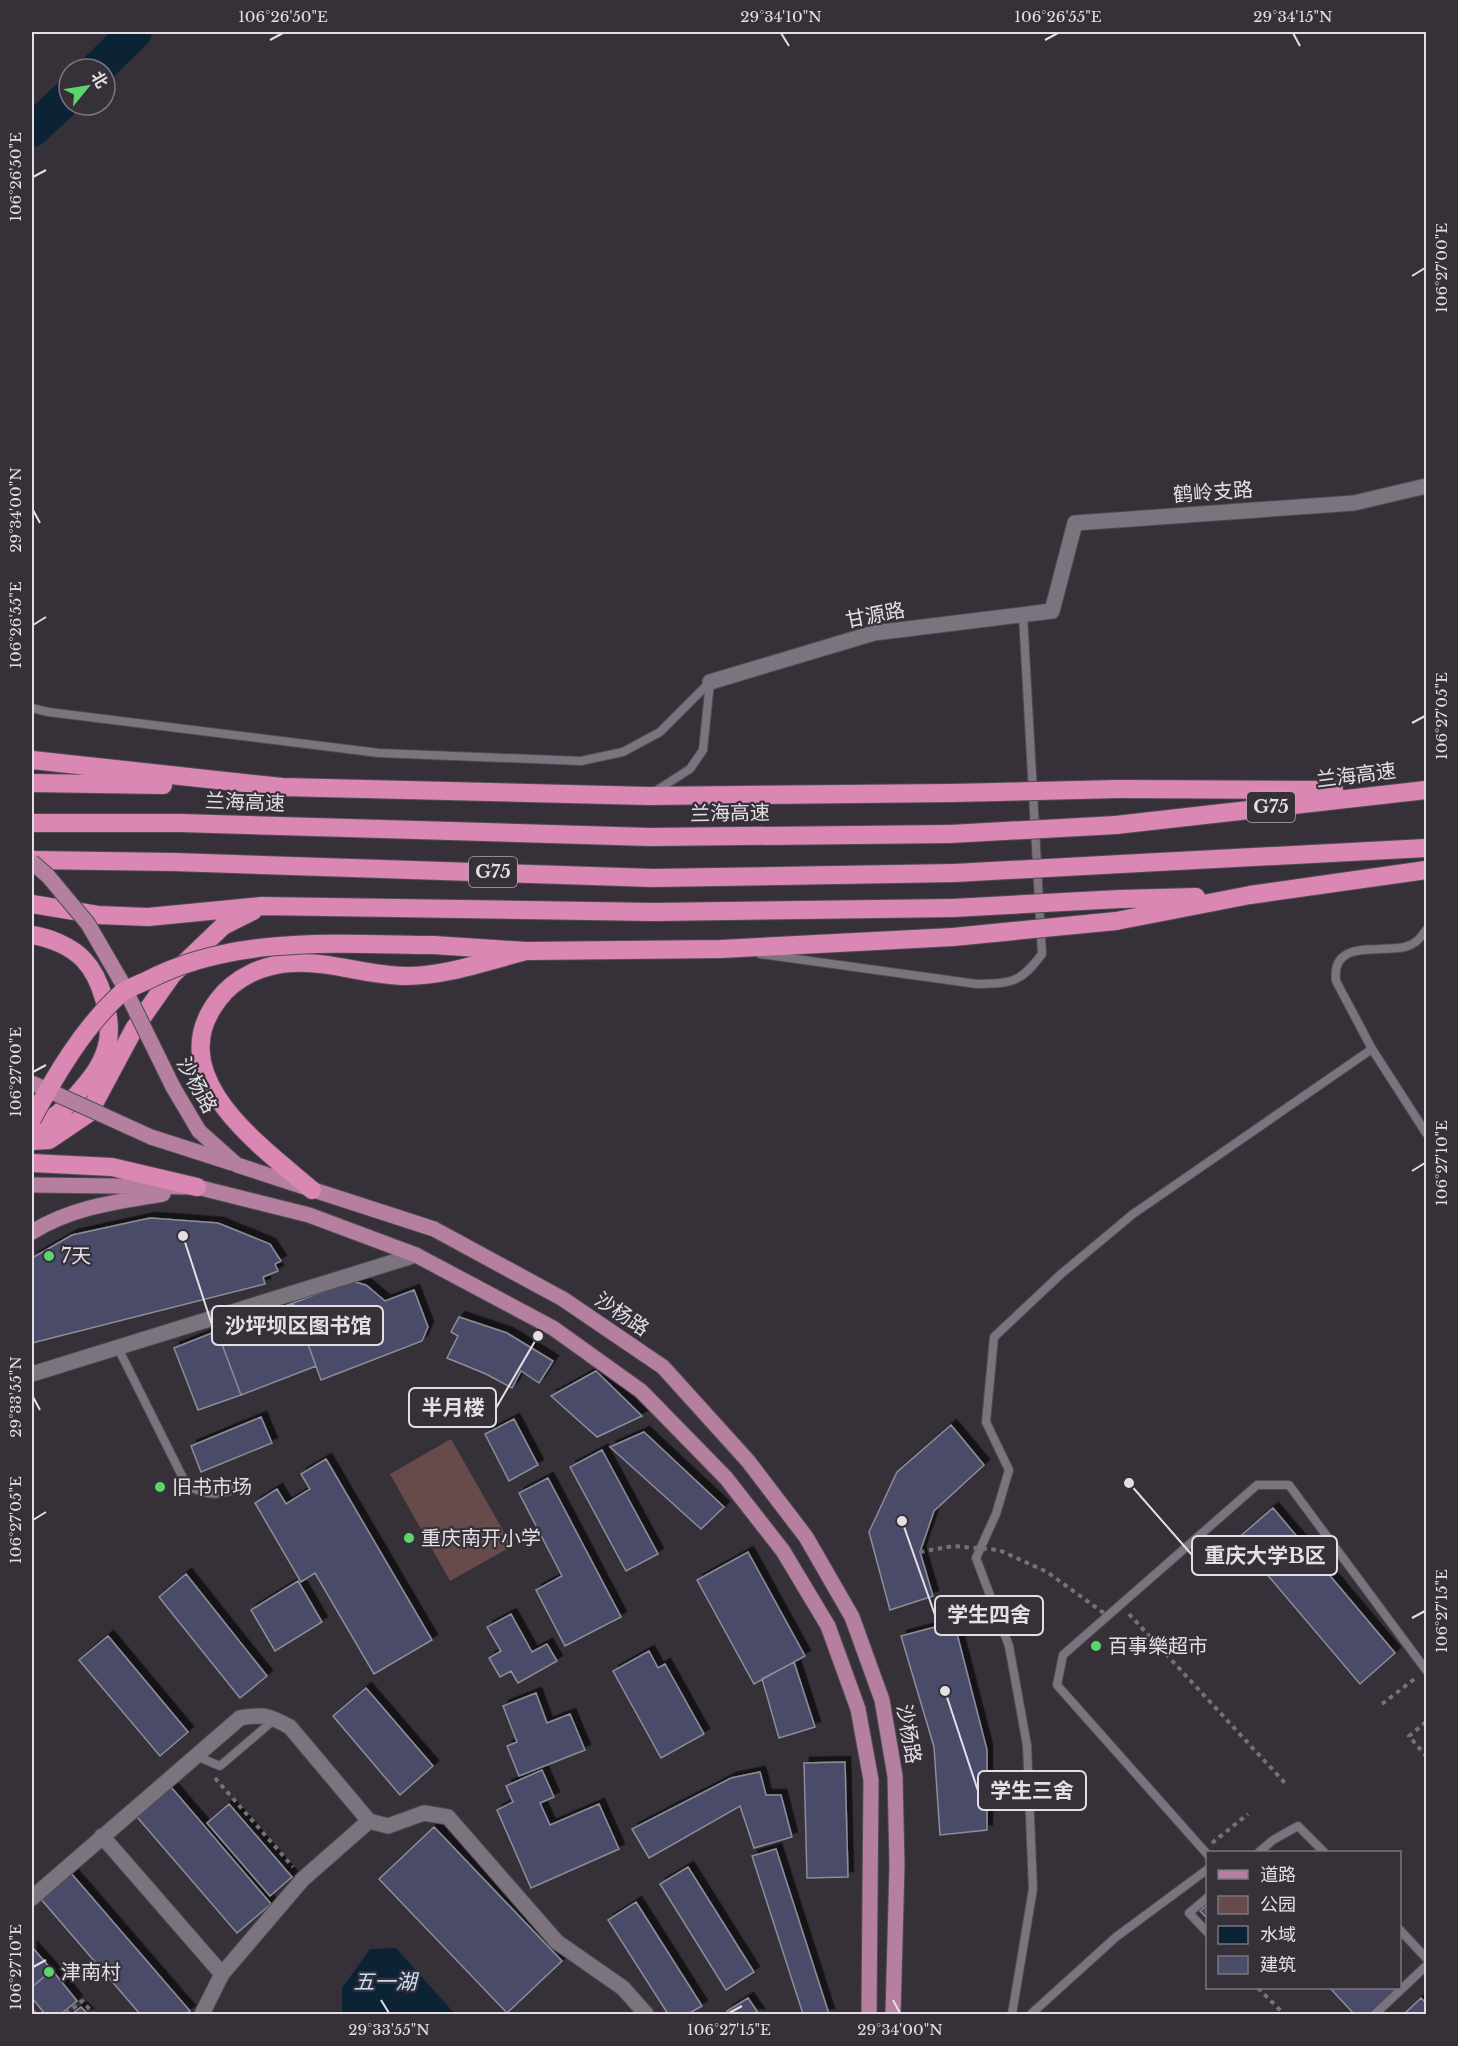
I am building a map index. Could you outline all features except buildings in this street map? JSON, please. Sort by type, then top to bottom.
[{"type":"highway","points":[[32,760],[282,787]]},
{"type":"highway","points":[[32,783],[648,796],[952,794],[1118,789],[1418,790]]},
{"type":"highway","name":"兰海高速","points":[[32,823],[180,823],[650,837],[950,834],[1116,825],[1418,790]]},
{"type":"highway","name":"G75","points":[[32,861],[174,862],[653,878],[955,873],[1426,848]]},
{"type":"highway","points":[[32,1119],[77,1044],[119,995],[160,973],[212,957],[274,946],[324,944],[433,945],[526,951],[721,948],[953,937],[1116,921],[1250,895],[1426,870]]},
{"type":"highway","points":[[32,904],[98,915],[148,917],[262,906],[654,912],[953,908],[1120,898],[1250,895]]},
{"type":"highway","points":[[32,1141],[49,1140],[89,1113],[134,1029],[172,975],[223,926],[262,906]]},
{"type":"highway","points":[[32,935],[52,938],[84,960],[100,986],[108,1013],[108,1041],[96,1072],[63,1110],[37,1125],[32,1125]]},
{"type":"highway","points":[[312,1190],[243,1130],[221,1105],[206,1078],[200,1048],[205,1024],[216,1002],[229,986],[249,974],[268,967],[292,963],[404,976],[429,975],[526,951]]},
{"type":"highway","points":[[32,1163],[112,1167],[197,1187]]},
{"type":"main road","name":"沙杨路","points":[[32,861],[48,876],[88,924],[120,981],[173,1087],[199,1131],[237,1165],[434,1228],[563,1299],[663,1367],[748,1461],[806,1537],[852,1617],[882,1700],[895,1776],[897,1865],[893,2014]]},
{"type":"main road","points":[[32,1083],[152,1137],[237,1165]]},
{"type":"main road","points":[[32,1185],[197,1187],[309,1215],[416,1255],[553,1328],[641,1390],[726,1478],[783,1551],[828,1626],[858,1709],[871,1780],[869,2014]]},
{"type":"main road","points":[[32,1232],[50,1221],[84,1208],[197,1187]]},
{"type":"street","name":"鹤岭支路","points":[[1052,611],[1075,523],[1354,503],[1426,486]]},
{"type":"street","name":"甘源路","points":[[710,682],[874,633],[1052,611]]},
{"type":"street","points":[[32,1374],[416,1255]]},
{"type":"street","points":[[32,1898],[240,1718],[261,1714],[290,1727],[369,1821],[388,1826],[424,1813],[448,1817],[557,1942],[623,1988],[646,2014]]},
{"type":"street","points":[[202,2014],[222,1974],[303,1879],[369,1821]]},
{"type":"street","points":[[102,1836],[222,1974]]},
{"type":"lane","points":[[721,948],[978,984],[1004,984],[1026,975],[1042,954],[1023,615]]},
{"type":"lane","points":[[32,708],[48,712],[379,753],[582,761],[623,752],[660,732],[710,682]]},
{"type":"lane","points":[[648,796],[690,769],[703,750],[710,682]]},
{"type":"lane","points":[[1426,931],[1415,943],[1406,947],[1352,951],[1339,960],[1335,969],[1336,981],[1372,1049],[1426,1133]]},
{"type":"lane","points":[[1012,2014],[1033,1889],[1027,1745],[1009,1646],[976,1558],[996,1514],[1009,1470],[986,1422],[994,1337],[1061,1274],[1133,1214],[1372,1049]]},
{"type":"lane","points":[[118,1348],[187,1486],[201,1493],[220,1495],[240,1487]]},
{"type":"lane","points":[[1205,1852],[1057,1685],[1063,1654],[1257,1485],[1289,1485],[1426,1670]]},
{"type":"lane","points":[[195,1755],[220,1766],[275,1719]]},
{"type":"lane","points":[[1260,1851],[1273,1840],[1298,1826],[1323,1851]]},
{"type":"lane","points":[[1031,2014],[1116,1937],[1206,1870]]},
{"type":"lane","points":[[1206,1899],[1189,1913],[1206,1931]]},
{"type":"lane","points":[[1401,1931],[1426,1958]]},
{"type":"lane","points":[[1375,2014],[1426,1966]]},
{"type":"path","points":[[920,1552],[953,1546],[999,1550],[1047,1572],[1108,1616]]},
{"type":"path","points":[[1120,1605],[1285,1783]]},
{"type":"path","points":[[1382,1704],[1426,1670]]},
{"type":"path","points":[[1426,1722],[1409,1736],[1426,1756]]},
{"type":"path","points":[[195,1755],[303,1879]]},
{"type":"path","points":[[1206,1851],[1248,1814]]},
{"type":"path","points":[[1259,1989],[1284,2014]]},
{"type":"path","points":[[66,2014],[82,2001],[94,2014]]},
{"type":"path","points":[[32,2010],[36,2014]]},
{"type":"green space","points":[[451,1439],[512,1546],[450,1581],[390,1474]]},
{"type":"water","name":"五一湖","points":[[396,1948],[455,2014],[342,2014],[342,1988],[370,1949]]},
{"type":"waterway","points":[[109,57],[135,32]]},
{"type":"waterway","points":[[32,130],[57,107]]},
{"type":"place","name":"沙坪坝区图书馆","points":[[183,1236]]},
{"type":"place","name":"7天","points":[[49,1256]]},
{"type":"place","name":"半月楼","points":[[538,1336]]},
{"type":"place","name":"重庆大学B区","points":[[1129,1483]]},
{"type":"place","name":"旧书市场","points":[[160,1487]]},
{"type":"place","name":"学生四舍","points":[[902,1521]]},
{"type":"place","name":"重庆南开小学","points":[[409,1538]]},
{"type":"place","name":"百事樂超市","points":[[1096,1646]]},
{"type":"place","name":"学生三舍","points":[[945,1691]]},
{"type":"place","name":"津南村","points":[[49,1972]]}]
